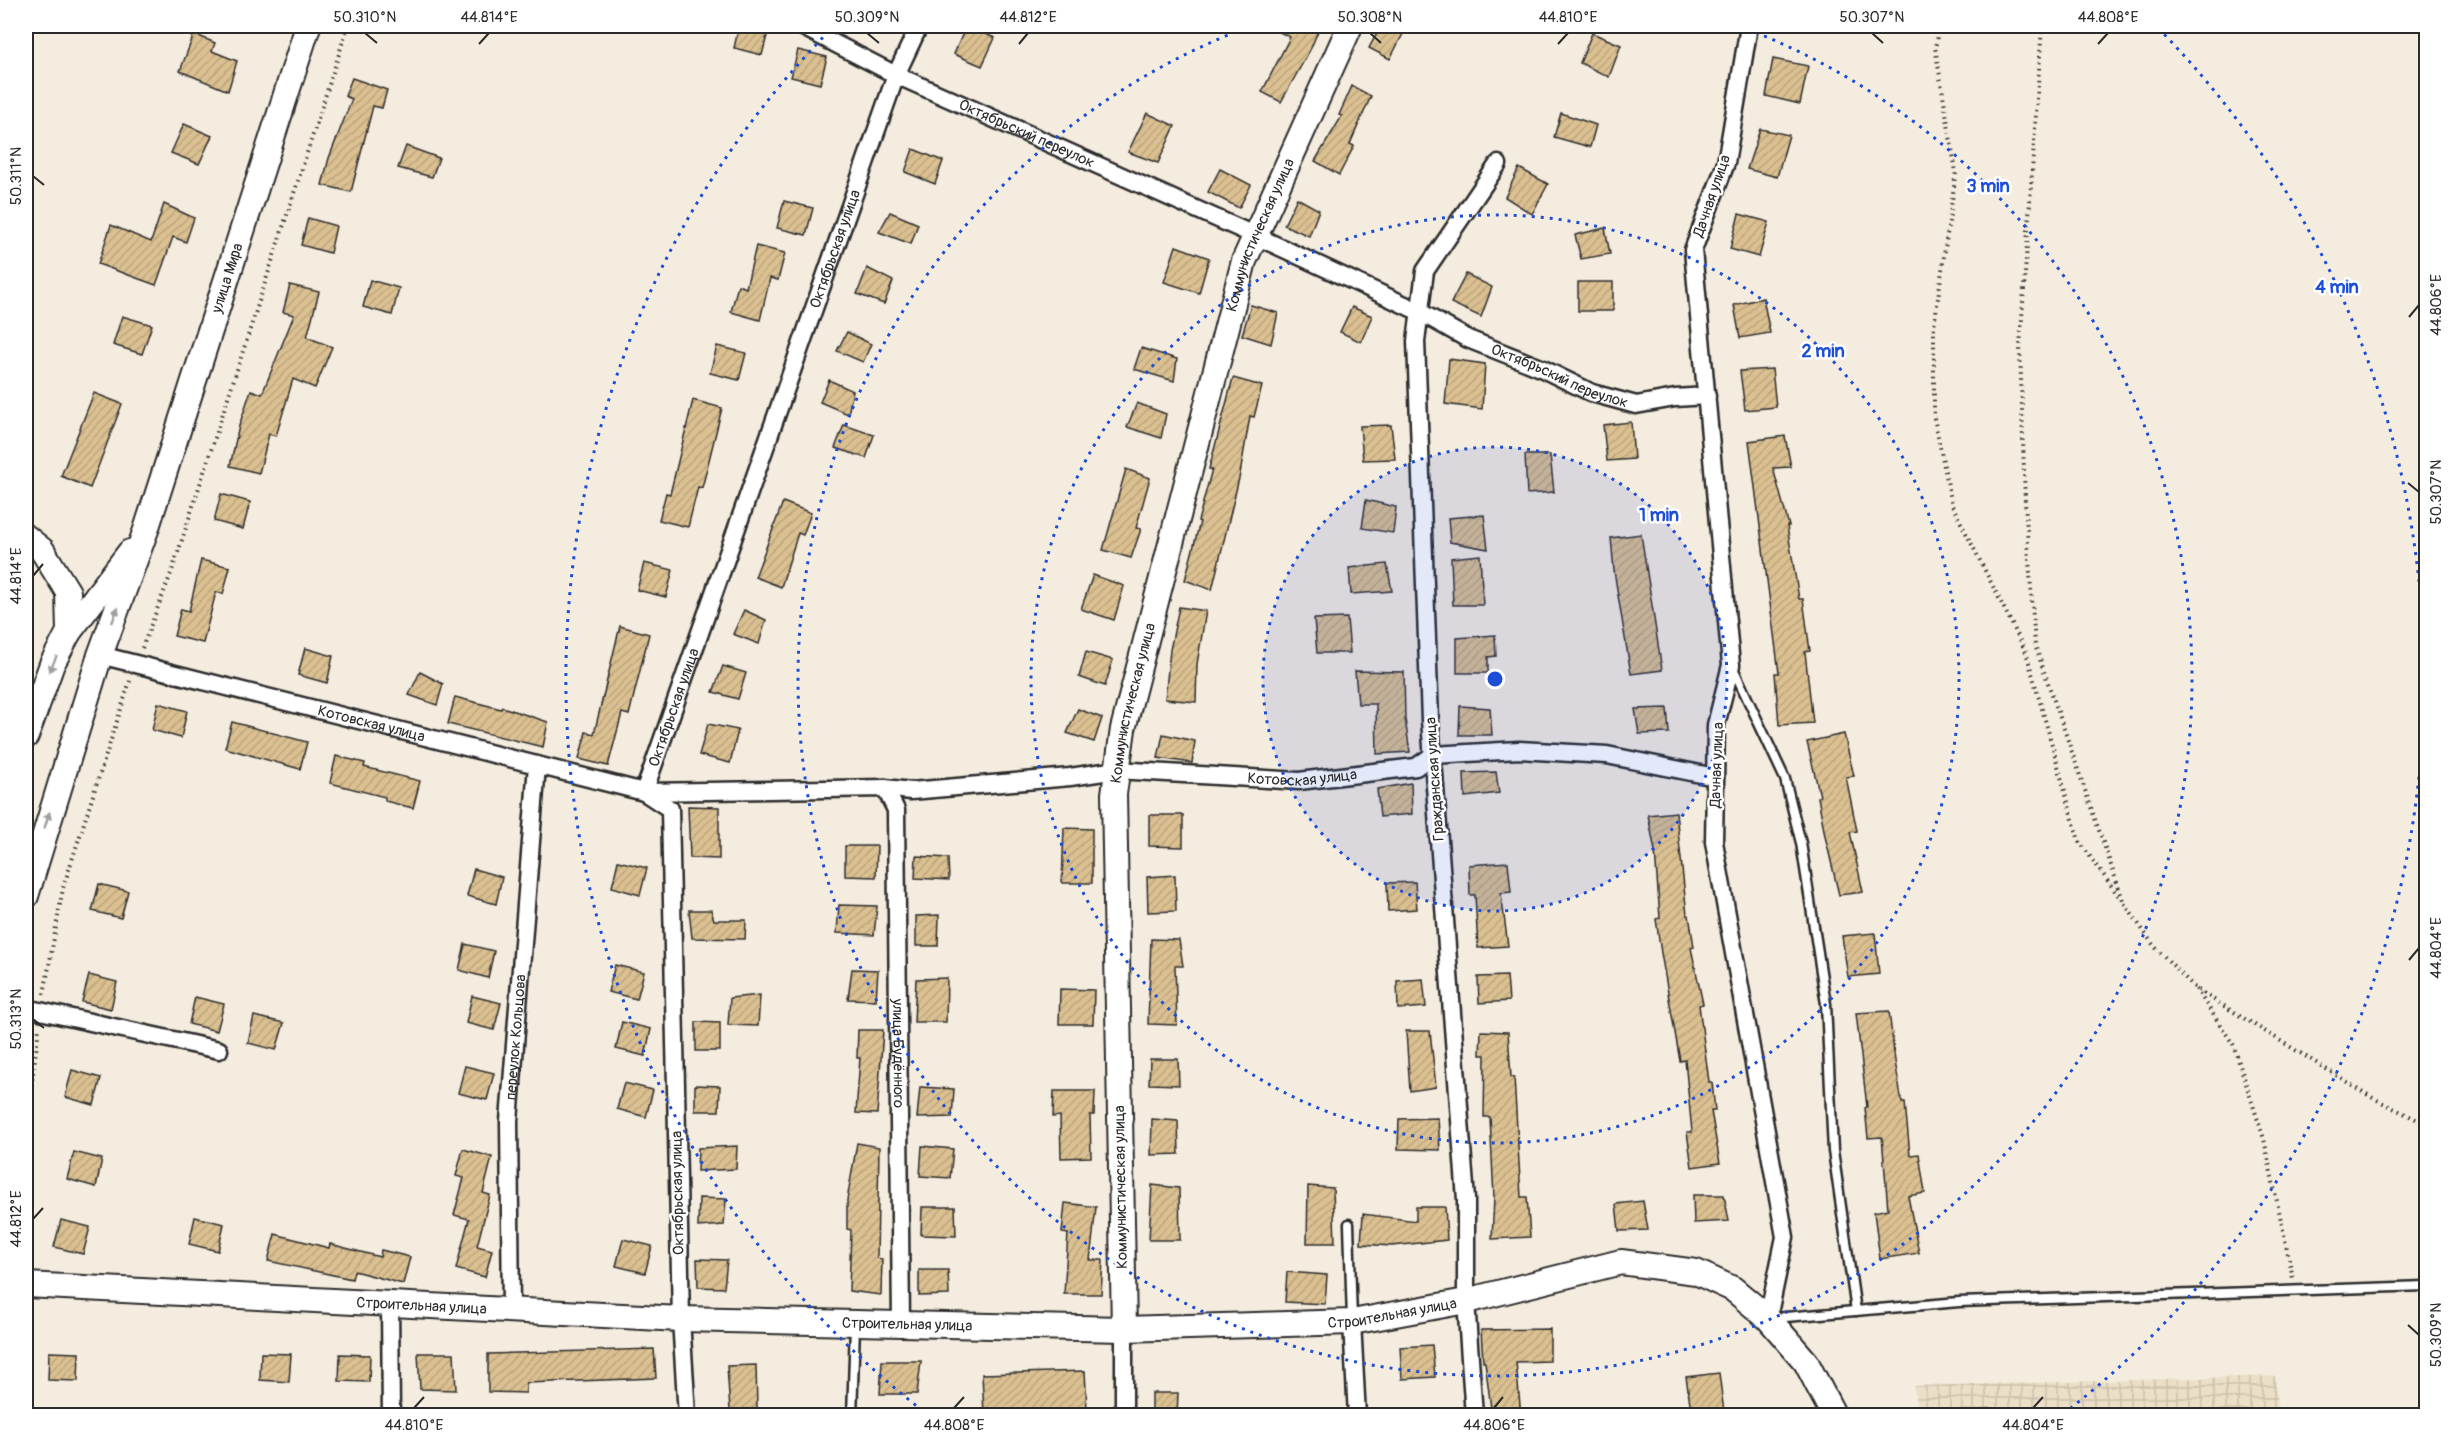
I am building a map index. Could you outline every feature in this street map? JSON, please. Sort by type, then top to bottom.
[{"type":"main road","name":"улица Мира","points":[[26,896],[100,655],[146,530],[308,26]]},
{"type":"main road","name":"Коммунистическая улица","points":[[1124,1329],[1114,794],[1124,729],[1245,261],[1350,26]]},
{"type":"main road","points":[[26,736],[52,664],[69,632],[146,530]]},
{"type":"main road","points":[[26,537],[42,550],[68,592],[69,632]]},
{"type":"main road","name":"Строительная улица","points":[[26,1285],[681,1318],[1124,1329],[1352,1322],[1466,1301],[1621,1262],[1696,1272],[1733,1289],[1768,1318]]},
{"type":"main road","points":[[1768,1318],[1806,1362],[1834,1416]]},
{"type":"street","name":"Октябрьский переулок","points":[[801,26],[896,75],[1256,236],[1420,312],[1468,339],[1541,368],[1592,393],[1636,405],[1675,398],[1707,396]]},
{"type":"street","name":"Октябрьская улица","points":[[687,1416],[681,1318],[670,809],[644,792],[896,75],[919,26]]},
{"type":"street","name":"Дачная улица","points":[[1749,26],[1726,163],[1693,250],[1731,665],[1716,725],[1714,842],[1785,1237],[1768,1318]]},
{"type":"street","name":"Гражданская улица","points":[[1474,1416],[1466,1301],[1466,1200],[1433,755],[1416,341],[1425,272],[1498,164]]},
{"type":"street","name":"Котовская улица","points":[[100,655],[644,792],[885,788],[911,791],[1070,777],[1117,770],[1299,781],[1416,767],[1433,755],[1519,750],[1607,755],[1715,777]]},
{"type":"street","name":"переулок Кольцова","points":[[511,1310],[509,1120],[537,765]]},
{"type":"street","name":"улица Будённого","points":[[885,788],[896,810],[901,1324]]},
{"type":"street","points":[[33,1010],[219,1050]]},
{"type":"street","points":[[390,1304],[391,1416]]},
{"type":"street","points":[[1352,1322],[1357,1416]]},
{"type":"street","name":"Коммунистическая улица","points":[[1124,1329],[1124,1416]]},
{"type":"lane","points":[[1731,665],[1785,779],[1801,843],[1826,1004],[1833,1151],[1856,1311]]},
{"type":"lane","points":[[1349,1224],[1352,1322]]},
{"type":"lane","points":[[1768,1318],[1959,1302],[2427,1286]]},
{"type":"lane","points":[[852,1416],[855,1323]]},
{"type":"path","points":[[26,1127],[33,1010],[63,888],[136,664],[172,571],[348,26]]},
{"type":"path","points":[[1941,26],[1935,47],[1956,172],[1934,326],[1934,418],[1952,505],[2026,652],[2079,841],[2154,945],[2195,988],[2233,1044],[2264,1139],[2295,1290]]},
{"type":"path","points":[[2042,26],[2020,347],[2025,502],[2035,645],[2124,903]]},
{"type":"path","points":[[2195,988],[2373,1098],[2427,1124]]},
{"type":"shaded area","points":[[2275,1376],[2279,1415],[1919,1415],[1914,1386]]},
{"type":"building","points":[[739,26],[769,28],[762,55],[734,48]]},
{"type":"building","points":[[966,26],[995,38],[982,66],[954,54]]},
{"type":"building","points":[[1267,26],[1320,26],[1311,48],[1281,102],[1262,92],[1290,37]]},
{"type":"building","points":[[1381,26],[1403,34],[1390,59],[1369,48]]},
{"type":"building","points":[[1592,33],[1621,45],[1609,77],[1580,63]]},
{"type":"building","points":[[194,34],[215,43],[212,51],[237,61],[228,91],[180,71]]},
{"type":"building","points":[[798,50],[827,57],[820,84],[791,77]]},
{"type":"building","points":[[1773,59],[1808,66],[1800,104],[1766,96]]},
{"type":"building","points":[[352,78],[387,90],[382,108],[373,106],[351,192],[322,185],[329,158],[352,99],[345,96]]},
{"type":"building","points":[[1352,86],[1371,96],[1350,144],[1354,146],[1339,175],[1315,161],[1342,116],[1339,115]]},
{"type":"building","points":[[1147,113],[1175,126],[1158,163],[1128,152]]},
{"type":"building","points":[[1561,113],[1596,125],[1590,147],[1554,137]]},
{"type":"building","points":[[184,124],[212,136],[199,164],[171,153]]},
{"type":"building","points":[[1760,129],[1789,135],[1777,177],[1747,169]]},
{"type":"building","points":[[406,146],[439,158],[432,177],[398,168]]},
{"type":"building","points":[[913,149],[943,161],[935,184],[905,172]]},
{"type":"building","points":[[1519,168],[1548,184],[1532,214],[1505,197]]},
{"type":"building","points":[[1220,169],[1251,185],[1239,208],[1208,192]]},
{"type":"building","points":[[1297,198],[1319,210],[1309,236],[1284,225]]},
{"type":"building","points":[[784,201],[813,208],[806,235],[777,228]]},
{"type":"building","points":[[164,204],[194,218],[186,242],[173,237],[156,285],[98,264],[111,225],[151,242]]},
{"type":"building","points":[[890,212],[918,224],[911,244],[879,232]]},
{"type":"building","points":[[1739,214],[1769,222],[1759,257],[1730,249]]},
{"type":"building","points":[[308,218],[336,226],[330,253],[301,245]]},
{"type":"building","points":[[1605,228],[1610,254],[1581,259],[1575,235]]},
{"type":"building","points":[[756,246],[785,253],[778,280],[770,278],[760,320],[731,312],[738,285],[746,288]]},
{"type":"building","points":[[1176,246],[1209,258],[1199,293],[1164,282]]},
{"type":"building","points":[[867,268],[893,281],[884,304],[857,294]]},
{"type":"building","points":[[1466,274],[1492,287],[1481,317],[1451,303]]},
{"type":"building","points":[[370,280],[399,288],[392,315],[363,307]]},
{"type":"building","points":[[1578,282],[1613,282],[1613,311],[1578,311]]},
{"type":"building","points":[[290,285],[319,292],[307,337],[332,347],[315,388],[293,379],[276,436],[269,434],[259,473],[230,466],[239,426],[251,390],[262,394],[294,315],[283,312]]},
{"type":"building","points":[[1763,298],[1770,333],[1740,338],[1734,305]]},
{"type":"building","points":[[1251,305],[1278,313],[1271,344],[1242,335]]},
{"type":"building","points":[[1352,307],[1372,316],[1361,342],[1340,332]]},
{"type":"building","points":[[122,316],[152,325],[142,354],[113,345]]},
{"type":"building","points":[[847,332],[871,344],[863,362],[837,351]]},
{"type":"building","points":[[717,346],[746,353],[739,380],[710,373]]},
{"type":"building","points":[[1141,348],[1177,359],[1174,381],[1134,369]]},
{"type":"building","points":[[1449,359],[1485,364],[1482,409],[1445,404]]},
{"type":"building","points":[[1772,369],[1776,407],[1745,410],[1740,371]]},
{"type":"building","points":[[1233,378],[1262,386],[1254,417],[1250,416],[1240,474],[1212,590],[1185,580],[1212,469],[1209,469]]},
{"type":"building","points":[[829,380],[853,391],[848,414],[820,402]]},
{"type":"building","points":[[94,393],[122,404],[90,488],[61,476]]},
{"type":"building","points":[[693,400],[722,408],[702,488],[698,487],[688,527],[659,520],[666,493],[670,494]]},
{"type":"building","points":[[1137,403],[1166,414],[1161,438],[1127,427]]},
{"type":"building","points":[[1631,422],[1634,459],[1607,461],[1603,425]]},
{"type":"building","points":[[844,425],[874,435],[866,458],[835,448]]},
{"type":"building","points":[[1391,425],[1395,459],[1363,460],[1360,426]]},
{"type":"building","points":[[1785,436],[1791,467],[1773,468],[1789,526],[1787,526],[1799,599],[1803,599],[1810,651],[1805,652],[1813,723],[1779,725],[1775,673],[1779,673],[1749,441]]},
{"type":"building","points":[[1525,455],[1550,455],[1554,492],[1527,494]]},
{"type":"building","points":[[1126,469],[1150,478],[1136,528],[1141,529],[1131,558],[1103,550]]},
{"type":"building","points":[[221,494],[250,502],[243,529],[214,521]]},
{"type":"building","points":[[1366,500],[1396,507],[1393,533],[1362,528]]},
{"type":"building","points":[[783,502],[811,513],[803,535],[798,533],[781,587],[755,577]]},
{"type":"building","points":[[1484,515],[1488,549],[1450,542],[1448,518]]},
{"type":"building","points":[[1641,534],[1662,670],[1631,674],[1614,571],[1611,538]]},
{"type":"building","points":[[1480,555],[1483,605],[1453,605],[1451,558]]},
{"type":"building","points":[[201,560],[230,567],[223,594],[216,592],[203,643],[174,636],[181,609],[189,611]]},
{"type":"building","points":[[644,563],[673,570],[666,597],[637,590]]},
{"type":"building","points":[[1387,564],[1392,591],[1351,594],[1349,568]]},
{"type":"building","points":[[1093,575],[1124,586],[1114,620],[1081,609]]},
{"type":"building","points":[[1179,607],[1206,611],[1197,664],[1196,702],[1165,699],[1170,650]]},
{"type":"building","points":[[744,610],[766,620],[759,644],[733,634]]},
{"type":"building","points":[[1347,618],[1350,653],[1317,653],[1314,619]]},
{"type":"building","points":[[620,626],[649,634],[629,715],[622,713],[608,766],[579,759],[586,732],[594,734]]},
{"type":"building","points":[[1495,635],[1496,656],[1488,657],[1488,673],[1457,673],[1457,638]]},
{"type":"building","points":[[305,648],[333,656],[327,683],[298,675]]},
{"type":"building","points":[[1086,652],[1113,660],[1105,686],[1079,677]]},
{"type":"building","points":[[723,666],[746,673],[738,699],[713,692]]},
{"type":"building","points":[[1355,671],[1404,672],[1405,719],[1410,752],[1377,754],[1376,704],[1358,704]]},
{"type":"building","points":[[420,672],[443,684],[437,705],[409,695]]},
{"type":"building","points":[[455,697],[501,709],[502,707],[548,722],[543,747],[448,724]]},
{"type":"building","points":[[158,703],[187,711],[181,738],[152,730]]},
{"type":"building","points":[[1460,706],[1490,708],[1492,735],[1459,735]]},
{"type":"building","points":[[1667,708],[1669,733],[1639,734],[1635,709]]},
{"type":"building","points":[[1078,709],[1102,718],[1094,742],[1067,733]]},
{"type":"building","points":[[232,722],[307,742],[300,769],[225,748]]},
{"type":"building","points":[[708,724],[738,730],[730,763],[699,755]]},
{"type":"building","points":[[1163,734],[1195,741],[1192,763],[1158,758]]},
{"type":"building","points":[[1844,734],[1854,776],[1846,777],[1857,831],[1850,832],[1863,892],[1839,895],[1807,742]]},
{"type":"building","points":[[336,756],[365,763],[364,767],[420,781],[413,808],[385,801],[385,797],[330,783]]},
{"type":"building","points":[[1496,772],[1499,793],[1465,797],[1464,773]]},
{"type":"building","points":[[1411,783],[1412,814],[1380,817],[1377,789]]},
{"type":"building","points":[[688,806],[719,807],[719,859],[690,858]]},
{"type":"building","points":[[1676,812],[1687,915],[1689,915],[1694,947],[1691,948],[1703,1004],[1699,1005],[1709,1082],[1712,1082],[1715,1111],[1711,1111],[1720,1163],[1692,1167],[1687,1132],[1692,1132],[1685,1060],[1680,1061],[1661,953],[1656,919],[1660,918],[1655,851],[1648,815]]},
{"type":"building","points":[[1149,815],[1183,815],[1183,847],[1149,846]]},
{"type":"building","points":[[1064,828],[1092,829],[1092,883],[1062,883]]},
{"type":"building","points":[[845,846],[877,846],[876,877],[845,876]]},
{"type":"building","points":[[916,856],[948,858],[949,880],[915,878]]},
{"type":"building","points":[[618,861],[647,868],[640,895],[612,887]]},
{"type":"building","points":[[1508,862],[1511,892],[1501,893],[1508,946],[1478,948],[1475,895],[1470,895],[1469,865]]},
{"type":"building","points":[[474,869],[502,877],[496,904],[467,896]]},
{"type":"building","points":[[1175,875],[1176,911],[1148,912],[1147,877]]},
{"type":"building","points":[[1415,882],[1417,909],[1388,911],[1387,883]]},
{"type":"building","points":[[99,884],[128,891],[121,918],[92,911]]},
{"type":"building","points":[[839,905],[877,906],[874,935],[837,933]]},
{"type":"building","points":[[689,910],[711,910],[714,920],[746,920],[745,939],[692,938]]},
{"type":"building","points":[[939,915],[938,946],[916,946],[916,916]]},
{"type":"building","points":[[1875,933],[1879,974],[1848,977],[1842,936]]},
{"type":"building","points":[[1151,939],[1179,940],[1183,966],[1175,966],[1177,1025],[1148,1024]]},
{"type":"building","points":[[465,944],[494,951],[488,978],[459,970]]},
{"type":"building","points":[[615,965],[644,972],[637,999],[608,992]]},
{"type":"building","points":[[852,969],[878,970],[876,1000],[848,999]]},
{"type":"building","points":[[89,975],[117,982],[111,1009],[82,1002]]},
{"type":"building","points":[[1507,976],[1509,1001],[1479,1003],[1478,977]]},
{"type":"building","points":[[947,978],[946,1022],[914,1022],[916,979]]},
{"type":"building","points":[[1423,979],[1426,1007],[1398,1009],[1397,981]]},
{"type":"building","points":[[1060,989],[1094,990],[1093,1024],[1059,1024]]},
{"type":"building","points":[[760,995],[758,1026],[728,1025],[730,998]]},
{"type":"building","points":[[472,996],[501,1003],[494,1030],[466,1023]]},
{"type":"building","points":[[195,997],[224,1004],[217,1031],[189,1024]]},
{"type":"building","points":[[1889,1011],[1902,1103],[1905,1103],[1910,1155],[1919,1154],[1925,1193],[1908,1196],[1919,1253],[1880,1259],[1874,1212],[1888,1209],[1882,1137],[1868,1138],[1865,1108],[1867,1107],[1856,1013]]},
{"type":"building","points":[[254,1016],[284,1023],[276,1050],[248,1043]]},
{"type":"building","points":[[622,1022],[651,1029],[645,1056],[616,1049]]},
{"type":"building","points":[[696,1022],[720,1023],[720,1051],[696,1051]]},
{"type":"building","points":[[858,1030],[883,1030],[877,1114],[856,1113],[860,1058],[857,1058]]},
{"type":"building","points":[[1406,1031],[1430,1031],[1436,1087],[1410,1091]]},
{"type":"building","points":[[1481,1031],[1508,1032],[1511,1077],[1514,1077],[1521,1197],[1527,1197],[1530,1237],[1492,1239],[1494,1198],[1490,1117],[1484,1117],[1485,1055],[1480,1055]]},
{"type":"building","points":[[1150,1059],[1178,1059],[1179,1085],[1149,1084]]},
{"type":"building","points":[[465,1066],[494,1073],[487,1100],[458,1093]]},
{"type":"building","points":[[72,1070],[101,1078],[94,1105],[65,1097]]},
{"type":"building","points":[[624,1083],[653,1090],[646,1117],[617,1109]]},
{"type":"building","points":[[695,1085],[720,1086],[719,1111],[695,1111]]},
{"type":"building","points":[[920,1087],[954,1089],[952,1117],[917,1118]]},
{"type":"building","points":[[1054,1091],[1095,1091],[1094,1115],[1090,1115],[1091,1157],[1061,1158],[1060,1116],[1053,1117]]},
{"type":"building","points":[[1438,1118],[1440,1150],[1398,1149],[1399,1119]]},
{"type":"building","points":[[1152,1119],[1178,1121],[1179,1154],[1151,1155]]},
{"type":"building","points":[[857,1143],[879,1147],[877,1258],[882,1259],[881,1295],[849,1291],[851,1230],[847,1229],[847,1200]]},
{"type":"building","points":[[737,1146],[736,1169],[697,1171],[698,1148]]},
{"type":"building","points":[[922,1146],[953,1149],[950,1178],[920,1176]]},
{"type":"building","points":[[463,1149],[492,1157],[483,1193],[490,1195],[477,1246],[492,1250],[485,1277],[456,1269],[469,1219],[454,1215],[464,1178],[456,1176]]},
{"type":"building","points":[[74,1152],[102,1159],[96,1187],[67,1179]]},
{"type":"building","points":[[1152,1185],[1179,1188],[1180,1240],[1149,1240]]},
{"type":"building","points":[[1308,1186],[1333,1188],[1335,1243],[1307,1243]]},
{"type":"building","points":[[1693,1195],[1724,1195],[1729,1221],[1694,1223]]},
{"type":"building","points":[[699,1198],[726,1199],[724,1225],[698,1227]]},
{"type":"building","points":[[1643,1201],[1648,1230],[1619,1231],[1616,1204]]},
{"type":"building","points":[[1065,1203],[1096,1207],[1090,1260],[1103,1260],[1101,1294],[1064,1294],[1068,1234],[1062,1233]]},
{"type":"building","points":[[922,1207],[955,1207],[956,1236],[921,1235]]},
{"type":"building","points":[[1416,1207],[1445,1207],[1447,1240],[1392,1246],[1361,1244],[1363,1214],[1416,1221]]},
{"type":"building","points":[[195,1217],[224,1224],[218,1251],[189,1244]]},
{"type":"building","points":[[61,1220],[90,1227],[83,1254],[54,1247]]},
{"type":"building","points":[[275,1234],[329,1248],[330,1244],[380,1257],[381,1250],[410,1257],[403,1284],[354,1271],[352,1279],[268,1261]]},
{"type":"building","points":[[623,1239],[652,1246],[645,1273],[616,1266]]},
{"type":"building","points":[[697,1259],[727,1260],[724,1288],[698,1287]]},
{"type":"building","points":[[919,1270],[948,1270],[949,1295],[919,1296]]},
{"type":"building","points":[[1287,1272],[1327,1275],[1325,1304],[1285,1302]]},
{"type":"building","points":[[1550,1329],[1550,1361],[1516,1362],[1521,1416],[1492,1416],[1485,1362],[1483,1362],[1481,1330]]},
{"type":"building","points":[[1432,1345],[1435,1377],[1402,1379],[1400,1347]]},
{"type":"building","points":[[654,1349],[656,1378],[526,1383],[526,1393],[488,1392],[488,1354]]},
{"type":"building","points":[[49,1352],[79,1353],[78,1381],[48,1380]]},
{"type":"building","points":[[261,1353],[291,1354],[289,1382],[260,1380]]},
{"type":"building","points":[[418,1353],[454,1353],[456,1390],[420,1389]]},
{"type":"building","points":[[340,1354],[370,1355],[369,1382],[339,1381]]},
{"type":"building","points":[[882,1361],[921,1361],[917,1394],[880,1394]]},
{"type":"building","points":[[756,1365],[757,1409],[730,1410],[727,1366]]},
{"type":"building","points":[[1085,1371],[1087,1410],[984,1414],[982,1374]]},
{"type":"building","points":[[1719,1373],[1724,1412],[1692,1416],[1686,1377]]},
{"type":"building","points":[[1152,1393],[1178,1393],[1177,1416],[1152,1416]]}]
